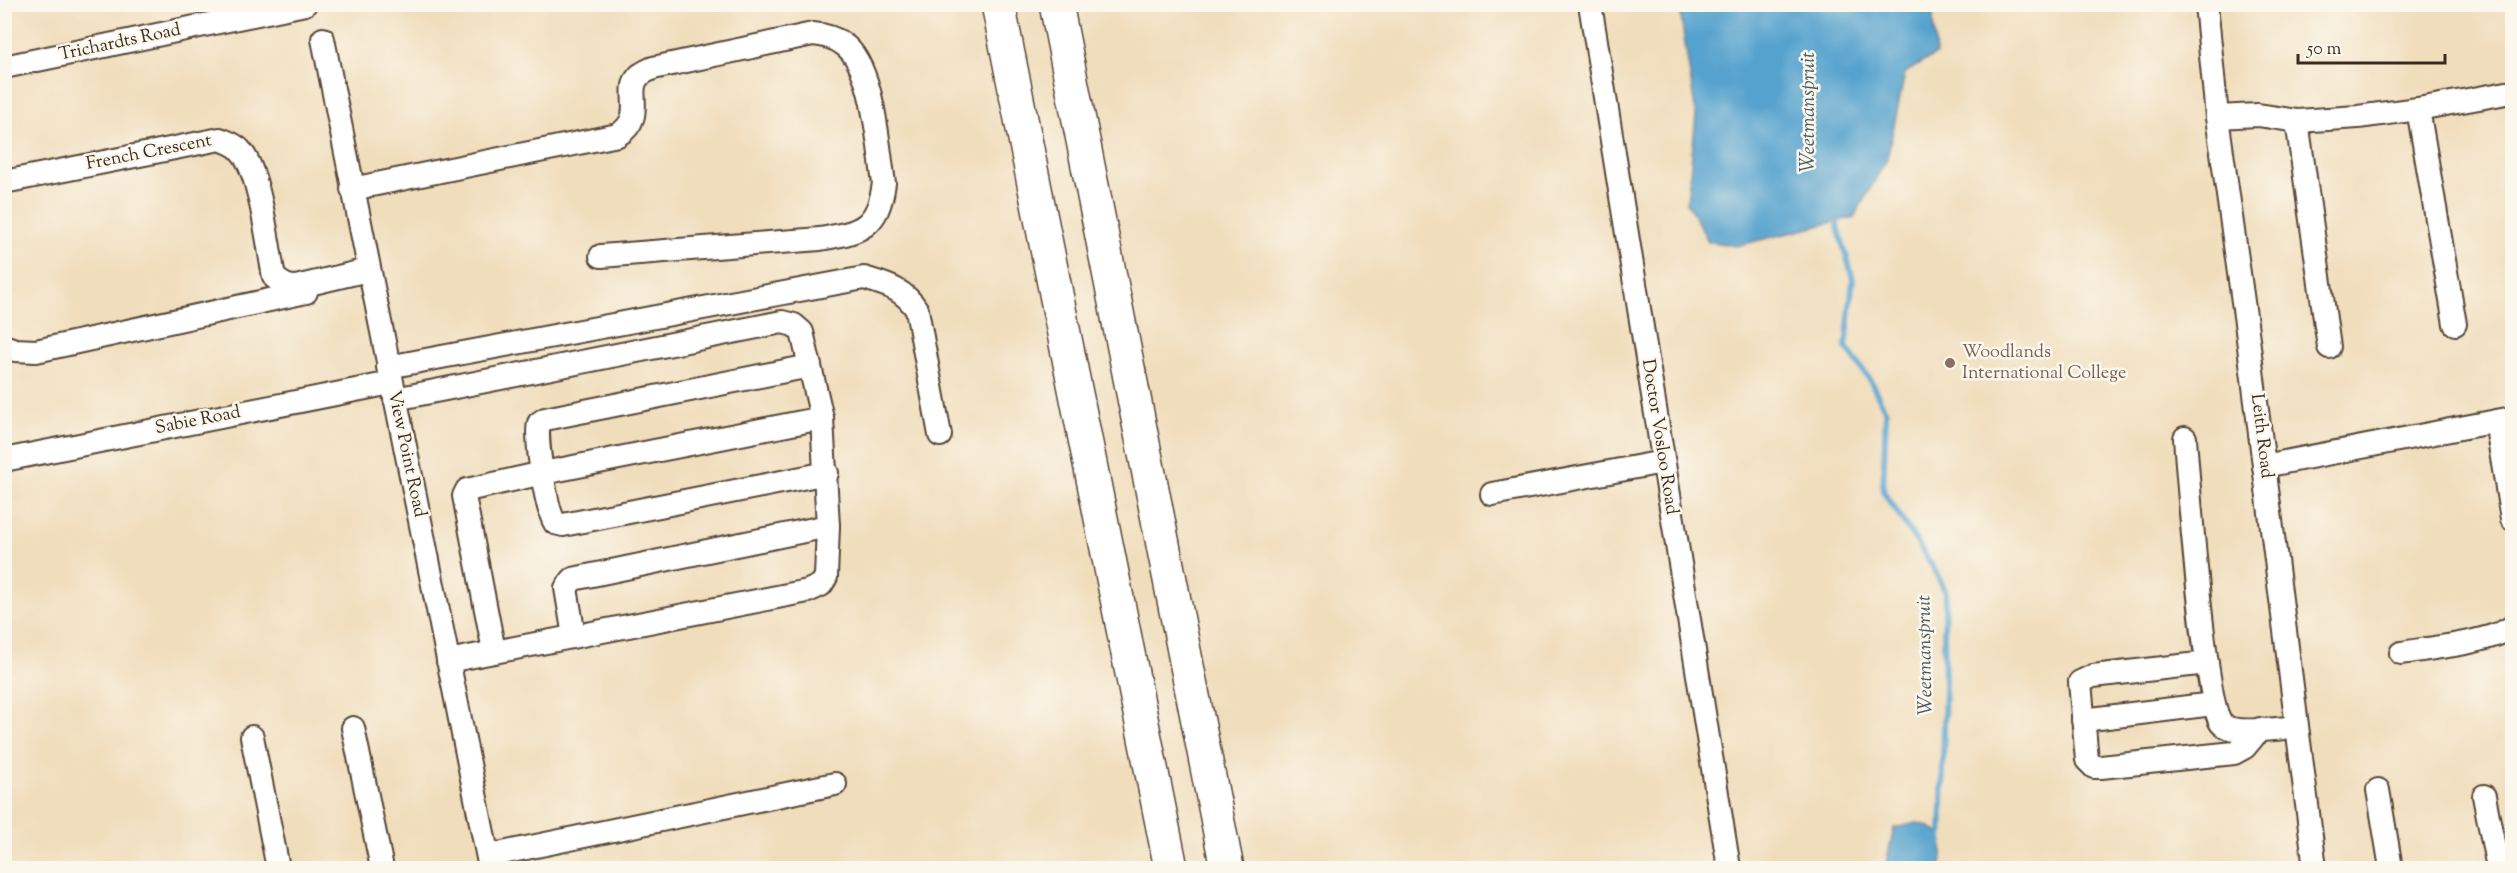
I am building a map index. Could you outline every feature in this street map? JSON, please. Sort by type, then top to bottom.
[{"type":"highway","points":[[998,4],[1171,868]]},
{"type":"highway","points":[[1056,4],[1227,868]]},
{"type":"street","name":"Trichardts Road","points":[[4,67],[305,4]]},
{"type":"street","name":"Doctor Vosloo Road","points":[[1590,4],[1729,868]]},
{"type":"street","name":"Leith Road","points":[[2206,4],[2217,117],[2264,466],[2314,868]]},
{"type":"street","points":[[352,189],[618,135],[629,128],[635,112],[634,85],[639,76],[653,68],[813,34],[827,36],[844,44],[857,60],[868,82],[884,183],[882,200],[875,214],[863,229],[820,239],[601,256]]},
{"type":"street","name":"View Point Road","points":[[323,39],[368,273],[489,862]]},
{"type":"street","points":[[2217,117],[2258,115],[2297,121],[2358,117],[2512,92]]},
{"type":"street","points":[[2418,109],[2455,324]]},
{"type":"street","points":[[2297,121],[2329,347]]},
{"type":"street","name":"French Crescent","points":[[4,182],[220,139],[240,149],[256,181],[274,277],[288,287],[297,287],[368,273]]},
{"type":"street","points":[[4,346],[15,350],[36,351],[368,273]]},
{"type":"street","points":[[391,383],[864,278],[908,296],[916,310],[940,435]]},
{"type":"street","points":[[391,383],[782,322],[794,325],[801,332],[822,418],[827,473],[828,526],[826,577],[821,585],[808,591],[448,661]]},
{"type":"street","points":[[810,366],[545,419],[539,423],[537,431],[543,472],[550,515],[555,523],[563,525],[827,473]]},
{"type":"street","name":"Sabie Road","points":[[4,460],[391,383]]},
{"type":"street","points":[[494,651],[464,496],[466,490],[543,472],[822,418]]},
{"type":"street","points":[[2264,466],[2504,420],[2512,519]]},
{"type":"street","points":[[2185,438],[2207,663],[2213,704],[2220,723],[2228,728],[2297,727]]},
{"type":"street","points":[[1492,494],[1663,462]]},
{"type":"street","points":[[574,636],[566,588],[573,579],[828,526]]},
{"type":"street","points":[[2401,653],[2447,646],[2499,634],[2512,627]]},
{"type":"street","points":[[2207,663],[2085,678],[2080,682],[2087,760],[2094,767],[2102,767],[2234,753],[2245,747],[2260,729]]},
{"type":"street","points":[[2084,720],[2213,704]]},
{"type":"street","points":[[353,728],[382,868]]},
{"type":"street","points":[[252,737],[278,868]]},
{"type":"street","points":[[489,862],[835,784]]},
{"type":"street","points":[[2378,790],[2391,868]]},
{"type":"street","points":[[2484,796],[2498,868]]},
{"type":"water","points":[[1679,5],[1932,5],[1936,54],[1905,73],[1887,159],[1854,217],[1736,246],[1708,241],[1687,202],[1696,115]]},
{"type":"water","points":[[1917,823],[1933,829],[1941,838],[1941,868],[1885,868],[1894,828]]},
{"type":"waterway","name":"Weetmanspruit","points":[[1834,213],[1853,279],[1846,347],[1870,380],[1886,412],[1883,491],[1930,562],[1946,592],[1941,842]]},
{"type":"place","name":"Woodlands International College","points":[[1950,363]]}]
